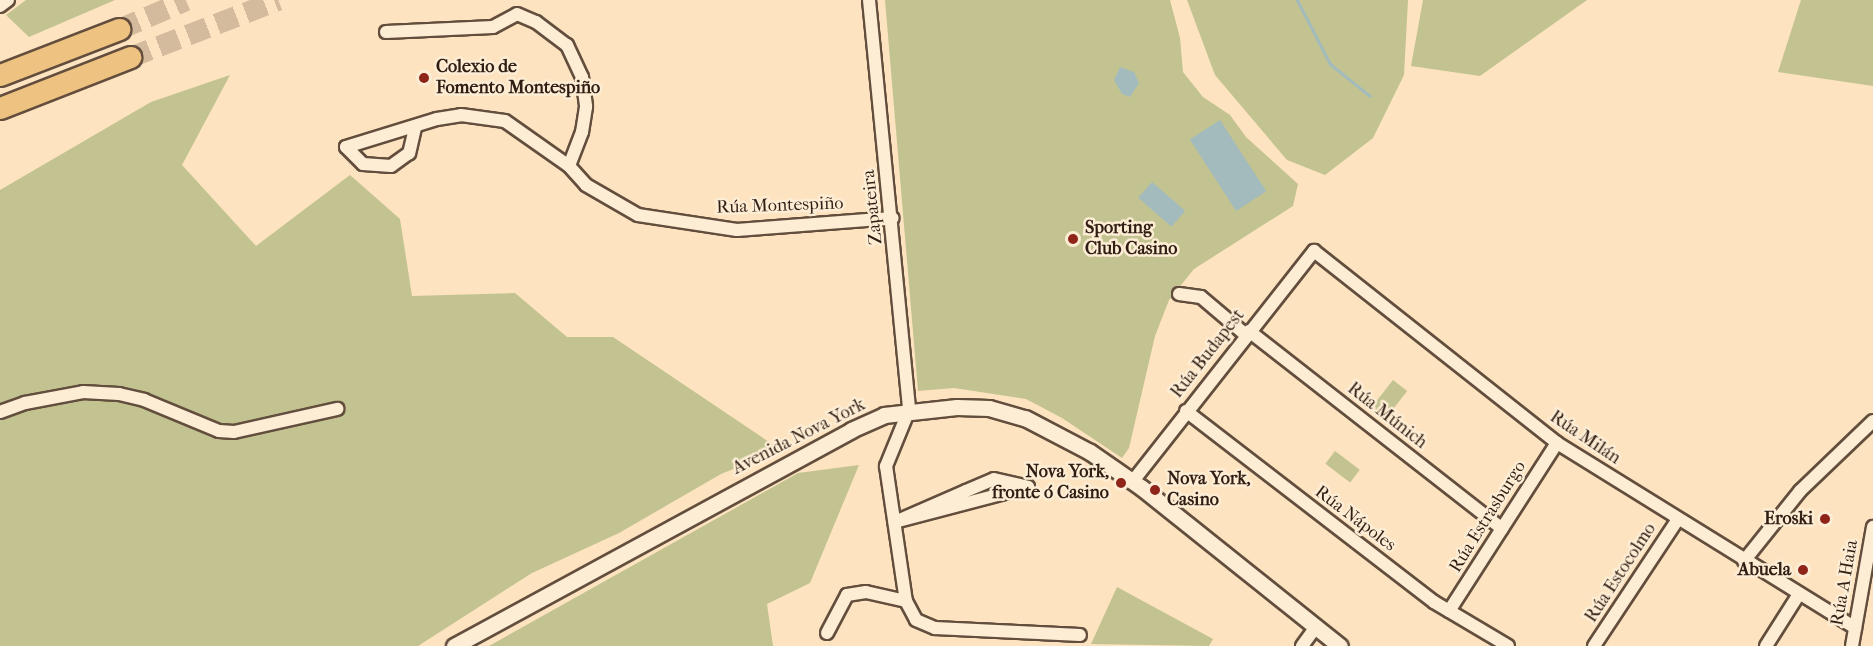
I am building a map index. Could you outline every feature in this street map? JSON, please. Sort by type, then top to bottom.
[{"type":"highway","points":[[0,75],[119,29]]},
{"type":"highway","points":[[0,108],[130,57]]},
{"type":"street","points":[[0,6],[8,0]]},
{"type":"street","name":"Zapateira","points":[[869,0],[909,410]]},
{"type":"street","points":[[386,32],[493,27],[517,14],[536,22],[567,45],[582,77],[586,107],[582,132],[569,166]]},
{"type":"street","name":"Rúa Montespiño","points":[[415,128],[409,153],[391,166],[363,164],[346,147],[415,128],[437,119],[461,115],[505,121],[569,166],[586,185],[638,215],[690,225],[737,230],[892,218]]},
{"type":"street","name":"Rúa Budapest","points":[[1132,481],[1314,251]]},
{"type":"street","name":"Rúa Milán","points":[[1314,251],[1557,443],[1855,628]]},
{"type":"street","name":"Rúa Múnich","points":[[1179,294],[1201,297],[1502,529]]},
{"type":"street","points":[[0,412],[25,403],[83,392],[119,394],[219,430],[234,432],[337,410]]},
{"type":"street","name":"Avenida Nova York","points":[[454,646],[821,445],[884,415],[909,410],[989,408],[1024,418],[1090,452],[1132,481],[1340,646]]},
{"type":"street","points":[[909,410],[886,466],[906,602],[916,620],[935,628],[1080,635]]},
{"type":"street","name":"Rúa Nápoles","points":[[1186,411],[1449,611],[1508,646]]},
{"type":"street","points":[[1744,561],[1800,491],[1873,421]]},
{"type":"street","points":[[1854,438],[1873,428]]},
{"type":"street","name":"Rúa Estrasburgo","points":[[1449,611],[1557,443]]},
{"type":"street","points":[[994,479],[1028,487],[918,519],[895,522],[994,479]]},
{"type":"street","name":"Rúa Estocolmo","points":[[1594,646],[1677,519]]},
{"type":"street","name":"Rúa A Haia","points":[[1852,646],[1873,527]]},
{"type":"street","points":[[827,633],[847,595],[866,592],[906,602]]},
{"type":"street","points":[[1766,646],[1799,594]]},
{"type":"street","points":[[1302,646],[1315,628]]},
{"type":"green space","points":[[26,0],[115,0],[29,37],[6,15]]},
{"type":"green space","name":"Sporting Club Casino","points":[[885,0],[1170,0],[1180,38],[1183,72],[1203,97],[1230,115],[1246,137],[1298,184],[1293,206],[1194,269],[1169,300],[1155,336],[1129,448],[1122,458],[1062,418],[1026,399],[954,388],[918,391]]},
{"type":"green space","points":[[1187,0],[1408,0],[1404,75],[1373,138],[1325,175],[1287,160],[1215,75]]},
{"type":"green space","points":[[1423,0],[1587,0],[1480,76],[1411,66]]},
{"type":"green space","points":[[1801,0],[1873,0],[1873,86],[1778,72]]},
{"type":"green space","points":[[230,75],[182,165],[256,246],[350,175],[400,219],[412,296],[515,293],[567,337],[613,337],[781,450],[721,474],[619,533],[532,573],[418,646],[0,646],[0,190],[151,102]]},
{"type":"green space","points":[[1393,380],[1407,391],[1386,418],[1372,407]]},
{"type":"green space","points":[[1335,451],[1360,470],[1350,482],[1325,464]]},
{"type":"green space","points":[[859,465],[810,583],[767,604],[773,646],[489,646],[798,473]]},
{"type":"green space","points":[[1117,587],[1213,639],[1209,646],[1091,644]]},
{"type":"water","points":[[1120,67],[1134,72],[1139,83],[1130,97],[1122,94],[1114,80]]},
{"type":"water","name":"Sporting Club Casino","points":[[1220,120],[1266,191],[1236,211],[1190,140]]},
{"type":"water","points":[[1152,182],[1185,211],[1171,227],[1138,198]]},
{"type":"waterway","points":[[1297,0],[1330,64],[1370,96]]},
{"type":"tunnel","points":[[119,29],[186,0]]},
{"type":"tunnel","points":[[130,57],[278,0]]},
{"type":"place","name":"Colexio de Fomento Montespiño","points":[[424,78]]},
{"type":"place","name":"Sporting Club Casino","points":[[1073,239]]},
{"type":"place","name":"Nova York, fronte ó Casino","points":[[1121,483]]},
{"type":"place","name":"Nova York, Casino","points":[[1155,490]]},
{"type":"place","name":"Eroski","points":[[1825,519]]},
{"type":"place","name":"Abuela","points":[[1803,570]]}]
